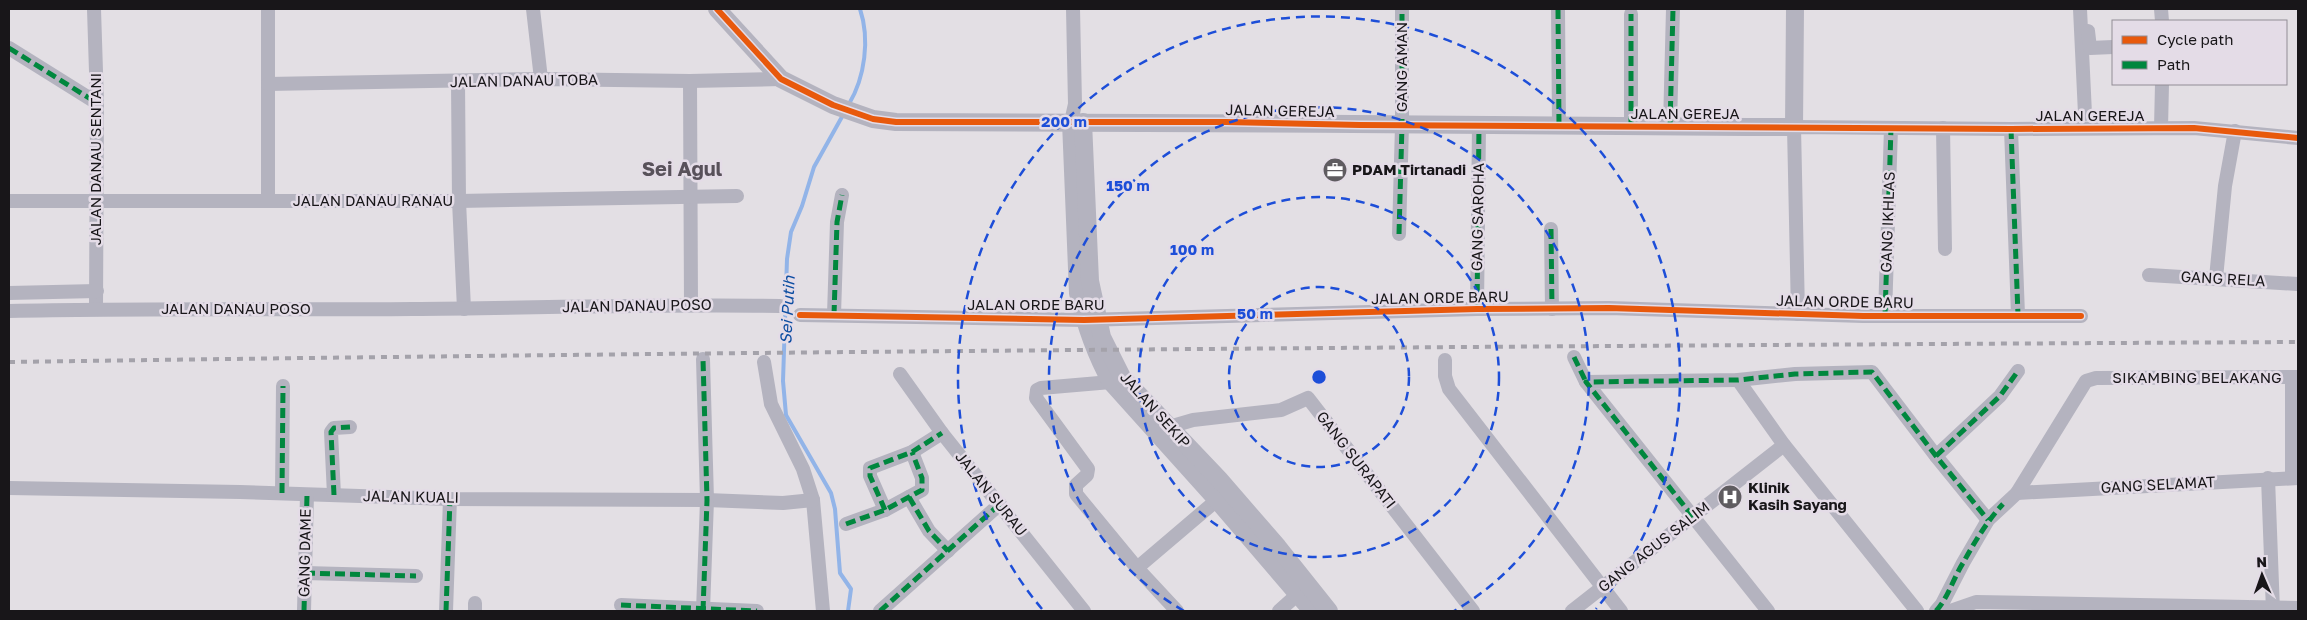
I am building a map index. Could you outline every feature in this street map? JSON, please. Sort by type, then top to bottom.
[{"type":"street","name":"JALAN DANAU SENTANI","points":[[94,9],[97,103],[96,309]]},
{"type":"street","points":[[268,9],[268,201]]},
{"type":"street","points":[[532,9],[541,79]]},
{"type":"street","points":[[717,9],[781,79]]},
{"type":"street","name":"JALAN SEKIP","points":[[1073,9],[1077,122],[1078,293],[1090,319],[1103,368],[1169,427],[1312,611]]},
{"type":"street","name":"GANG AMAN","points":[[1399,234],[1402,125],[1402,9]]},
{"type":"street","points":[[1558,9],[1559,125]]},
{"type":"street","points":[[1670,126],[1673,9]]},
{"type":"street","points":[[1795,9],[1794,127],[1798,314]]},
{"type":"street","points":[[2080,9],[2085,114]]},
{"type":"street","points":[[1631,14],[1631,126]]},
{"type":"street","points":[[2081,29],[2088,30],[2090,48],[2112,47]]},
{"type":"street","points":[[9,48],[97,103]]},
{"type":"street","name":"JALAN DANAU TOBA","points":[[268,84],[541,79],[690,81],[781,79]]},
{"type":"street","name":"JALAN GEREJA","points":[[781,79],[833,105],[857,114],[896,122],[2011,129],[2161,128],[2235,131],[2298,138]]},
{"type":"street","points":[[690,81],[691,305]]},
{"type":"street","points":[[458,82],[459,201],[464,309]]},
{"type":"street","points":[[2161,128],[2162,85]]},
{"type":"street","name":"GANG SAROHA","points":[[1477,309],[1479,125]]},
{"type":"street","name":"GANG IKHLAS","points":[[1885,315],[1891,128]]},
{"type":"street","points":[[1943,128],[1944,249]]},
{"type":"street","points":[[2011,129],[2018,315]]},
{"type":"street","points":[[2216,278],[2225,186],[2235,131]]},
{"type":"street","points":[[834,315],[836,230],[842,195]]},
{"type":"street","name":"JALAN DANAU RANAU","points":[[9,201],[459,201],[737,196]]},
{"type":"street","points":[[1551,229],[1552,309]]},
{"type":"street","name":"GANG RELA","points":[[2149,275],[2298,284]]},
{"type":"street","points":[[9,293],[97,292]]},
{"type":"street","name":"JALAN DANAU POSO","points":[[9,311],[96,309],[464,309],[691,305],[780,306]]},
{"type":"street","name":"JALAN ORDE BARU","points":[[800,315],[1090,319],[1477,309],[1609,308],[1798,314],[2081,316]]},
{"type":"street","points":[[1574,357],[1586,382],[1768,611]]},
{"type":"street","points":[[703,359],[706,500],[703,610]]},
{"type":"street","points":[[1444,360],[1445,376],[1449,389],[1621,611]]},
{"type":"street","points":[[764,362],[771,404],[803,468],[812,500],[823,611]]},
{"type":"street","points":[[1936,456],[2000,396],[2018,371]]},
{"type":"street","points":[[1586,382],[1738,380],[1795,374],[1872,372],[1988,520]]},
{"type":"street","name":"JALAN SURAU","points":[[900,374],[942,432],[1083,611]]},
{"type":"street","points":[[2295,377],[2295,478]]},
{"type":"street","name":"SIKAMBING BELAKANG","points":[[2017,493],[2082,384],[2090,378],[2295,377]]},
{"type":"street","points":[[1117,380],[1041,388],[1037,390],[1036,398],[1088,468],[1087,475],[1076,486],[1076,494],[1137,568],[1177,611]]},
{"type":"street","name":"JALAN SEKIP","points":[[1117,380],[1223,495],[1278,547],[1329,611]]},
{"type":"street","points":[[1738,380],[1784,445],[1917,611]]},
{"type":"street","points":[[282,493],[284,386]]},
{"type":"street","name":"GANG SURAPATI","points":[[1169,427],[1193,420],[1281,410],[1308,398],[1473,611]]},
{"type":"street","points":[[334,495],[331,432],[334,428],[350,427]]},
{"type":"street","points":[[885,510],[870,476],[870,468],[912,452],[942,432]]},
{"type":"street","name":"GANG AGUS SALIM","points":[[1572,611],[1784,445]]},
{"type":"street","points":[[846,524],[885,510],[924,487],[912,452]]},
{"type":"street","points":[[2268,478],[2274,610]]},
{"type":"street","name":"GANG SELAMAT","points":[[2017,493],[2295,478]]},
{"type":"street","name":"JALAN KUALI","points":[[9,488],[282,493],[450,499],[706,500],[783,503],[812,500]]},
{"type":"street","points":[[1936,611],[1942,604],[1988,520],[2017,493]]},
{"type":"street","name":"GANG DAME","points":[[304,611],[306,495]]},
{"type":"street","points":[[1137,568],[1223,495]]},
{"type":"street","points":[[909,497],[929,531],[948,551]]},
{"type":"street","points":[[446,611],[450,499]]},
{"type":"street","points":[[880,611],[1000,504]]},
{"type":"street","points":[[305,573],[416,576]]},
{"type":"street","points":[[1280,611],[1298,594]]},
{"type":"street","points":[[1950,611],[1976,602],[2274,610],[2298,608]]},
{"type":"street","points":[[621,605],[757,611]]},
{"type":"waterway","name":"Sei Putih","points":[[849,104],[859,82],[864,58],[865,33],[860,9]]},
{"type":"waterway","name":"Sei Putih","points":[[843,115],[814,167],[802,206],[791,232],[787,259],[783,381],[786,415],[831,493],[835,509],[840,573],[851,589],[848,611]]},
{"type":"railway","points":[[9,362],[1154,349],[2298,342]]},
{"type":"marked path","points":[[1399,234],[1402,125],[1402,9]]},
{"type":"marked path","points":[[1558,9],[1559,125]]},
{"type":"marked path","points":[[1670,126],[1673,9]]},
{"type":"marked path","points":[[1631,14],[1631,126]]},
{"type":"marked path","points":[[9,48],[97,103]]},
{"type":"marked path","points":[[1477,309],[1479,125]]},
{"type":"marked path","points":[[1885,315],[1891,128]]},
{"type":"marked path","points":[[2011,129],[2018,315]]},
{"type":"marked path","points":[[834,315],[837,222],[842,195]]},
{"type":"marked path","points":[[1551,229],[1552,309]]},
{"type":"marked path","points":[[1574,357],[1586,382]]},
{"type":"marked path","points":[[703,359],[707,500],[703,611]]},
{"type":"marked path","points":[[1936,456],[2000,396],[2018,371]]},
{"type":"marked path","points":[[1693,517],[1586,382],[1738,380],[1795,374],[1872,372],[1988,520]]},
{"type":"marked path","points":[[282,493],[283,386]]},
{"type":"marked path","points":[[334,495],[331,432],[334,428],[350,427]]},
{"type":"marked path","points":[[885,510],[870,476],[870,468],[912,452],[942,433]]},
{"type":"marked path","points":[[846,524],[885,510],[922,490],[922,478],[912,452]]},
{"type":"marked path","points":[[304,611],[307,495]]},
{"type":"marked path","points":[[909,497],[929,531],[948,551]]},
{"type":"marked path","points":[[446,611],[450,499]]},
{"type":"marked path","points":[[880,611],[1000,504]]},
{"type":"marked path","points":[[1936,611],[1944,600],[1976,540],[2003,504]]},
{"type":"marked path","points":[[305,573],[416,576]]},
{"type":"marked path","points":[[621,605],[757,611]]},
{"type":"cycle path","points":[[717,9],[781,79],[833,105],[873,119],[896,122],[1226,122],[1360,125],[2011,129],[2194,128],[2298,138]]},
{"type":"cycle path","points":[[800,315],[1084,320],[1477,309],[1609,308],[1863,316],[2081,316]]},
{"type":"place","name":"PDAM Tirtanadi","points":[[1335,170]]},
{"type":"place","name":"Klinik Kasih Sayang","points":[[1730,497]]},
{"type":"district","name":"Sei Agul","points":[[682,169]]}]
